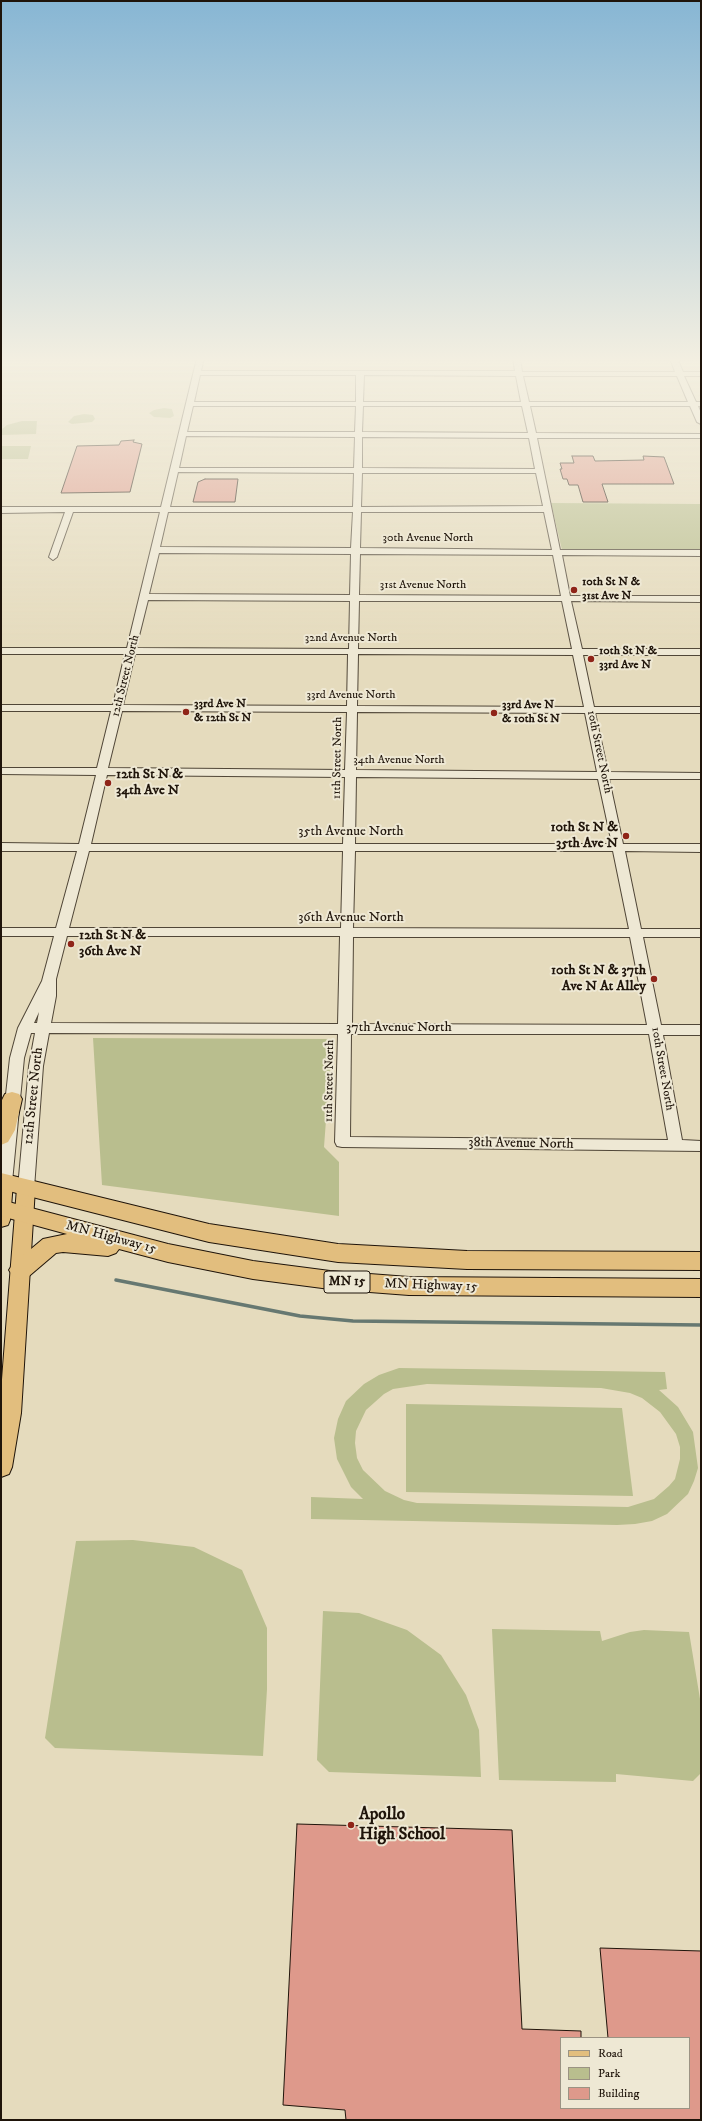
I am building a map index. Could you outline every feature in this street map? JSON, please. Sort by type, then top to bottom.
[{"type":"highway","points":[[1,1137],[5,1130],[12,1099]]},
{"type":"highway","name":"MN Highway 15","points":[[2,1182],[209,1233],[338,1253],[460,1259],[701,1261]]},
{"type":"highway","name":"MN Highway 15","points":[[1,1212],[25,1215],[168,1253],[280,1274],[366,1283],[471,1287],[701,1288]]},
{"type":"highway","points":[[21,1270],[44,1249],[63,1243],[168,1253]]},
{"type":"main road","points":[[1,1212],[2,1182]]},
{"type":"main road","name":"12th Street North","points":[[1,1467],[10,1413],[26,1188]]},
{"type":"street","name":"12th Street North","points":[[2,1182],[17,1058],[25,1028],[49,978],[84,847],[178,457]]},
{"type":"street","name":"11th Street North","points":[[342,1142],[358,457]]},
{"type":"street","name":"10th Street North","points":[[537,457],[636,933],[676,1146]]},
{"type":"street","points":[[175,470],[540,471]]},
{"type":"street","points":[[127,510],[129,501]]},
{"type":"street","points":[[53,556],[70,509]]},
{"type":"street","points":[[1,510],[548,509]]},
{"type":"street","name":"30th Avenue North","points":[[156,550],[701,553]]},
{"type":"street","name":"31st Avenue North","points":[[144,597],[701,599]]},
{"type":"street","name":"32nd Avenue North","points":[[1,651],[701,652]]},
{"type":"street","name":"33rd Avenue North","points":[[1,708],[701,710]]},
{"type":"street","name":"34th Avenue North","points":[[1,772],[701,776]]},
{"type":"street","name":"35th Avenue North","points":[[1,847],[701,848]]},
{"type":"street","name":"36th Avenue North","points":[[1,932],[701,933]]},
{"type":"street","name":"12th Street North","points":[[26,1188],[36,1066],[48,996],[49,978]]},
{"type":"street","name":"37th Avenue North","points":[[25,1028],[701,1030]]},
{"type":"street","name":"38th Avenue North","points":[[342,1142],[701,1146]]},
{"type":"green space","points":[[1,457],[28,457],[28,459],[1,459]]},
{"type":"green space","points":[[551,503],[701,504],[701,551],[562,550]]},
{"type":"green space","points":[[93,1038],[332,1039],[324,1147],[339,1162],[339,1216],[102,1185]]},
{"type":"green space","points":[[399,1368],[665,1372],[667,1389],[659,1390],[678,1407],[693,1432],[698,1468],[694,1481],[688,1494],[667,1514],[652,1521],[635,1524],[617,1525],[311,1519],[311,1497],[363,1499],[351,1487],[337,1459],[334,1438],[338,1419],[346,1401],[364,1384],[379,1375]],"holes":[[[427,1384],[601,1388],[630,1393],[642,1398],[660,1412],[676,1434],[680,1447],[680,1459],[675,1479],[654,1499],[628,1507],[417,1503],[404,1500],[385,1491],[363,1470],[357,1458],[355,1443],[356,1431],[366,1410],[384,1394],[393,1389]]]},
{"type":"green space","points":[[406,1404],[622,1408],[633,1496],[406,1492]]},
{"type":"green space","points":[[133,1540],[194,1547],[242,1570],[267,1628],[267,1689],[263,1756],[55,1748],[45,1738],[76,1541]]},
{"type":"green space","points":[[323,1611],[359,1613],[407,1630],[441,1655],[466,1695],[479,1730],[481,1777],[329,1772],[317,1760]]},
{"type":"green space","points":[[492,1629],[600,1631],[602,1641],[630,1632],[644,1630],[689,1632],[701,1705],[701,1773],[693,1781],[616,1774],[616,1782],[499,1780]]},
{"type":"building","points":[[73,457],[139,457],[130,492],[61,493]]},
{"type":"building","points":[[572,457],[593,457],[595,461],[644,460],[643,457],[664,457],[674,484],[602,484],[608,502],[583,502],[578,485],[569,485],[567,479],[563,479],[560,469],[562,469],[560,463],[574,463]]},
{"type":"building","points":[[205,479],[238,479],[235,502],[193,502],[198,482]]},
{"type":"building","name":"Apollo High School","points":[[297,1824],[512,1830],[522,2029],[581,2031],[581,2037],[560,2037],[560,2109],[690,2109],[690,2037],[608,2037],[600,1948],[701,1951],[701,2120],[346,2120],[345,2110],[283,2105]]},
{"type":"waterway","points":[[116,1280],[300,1316],[353,1321],[701,1325]]},
{"type":"place","name":"10th St N & 31st Ave N","points":[[574,590]]},
{"type":"place","name":"10th St N & 33rd Ave N","points":[[591,659]]},
{"type":"place","name":"33rd Ave N & 12th St N","points":[[186,712]]},
{"type":"place","name":"33rd Ave N & 10th St N","points":[[494,713]]},
{"type":"place","name":"12th St N & 34th Ave N","points":[[108,783]]},
{"type":"place","name":"10th St N & 35th Ave N","points":[[626,836]]},
{"type":"place","name":"12th St N & 36th Ave N","points":[[71,944]]},
{"type":"place","name":"10th St N & 37th Ave N At Alley","points":[[654,979]]},
{"type":"place","name":"Apollo High School","points":[[351,1825]]}]
